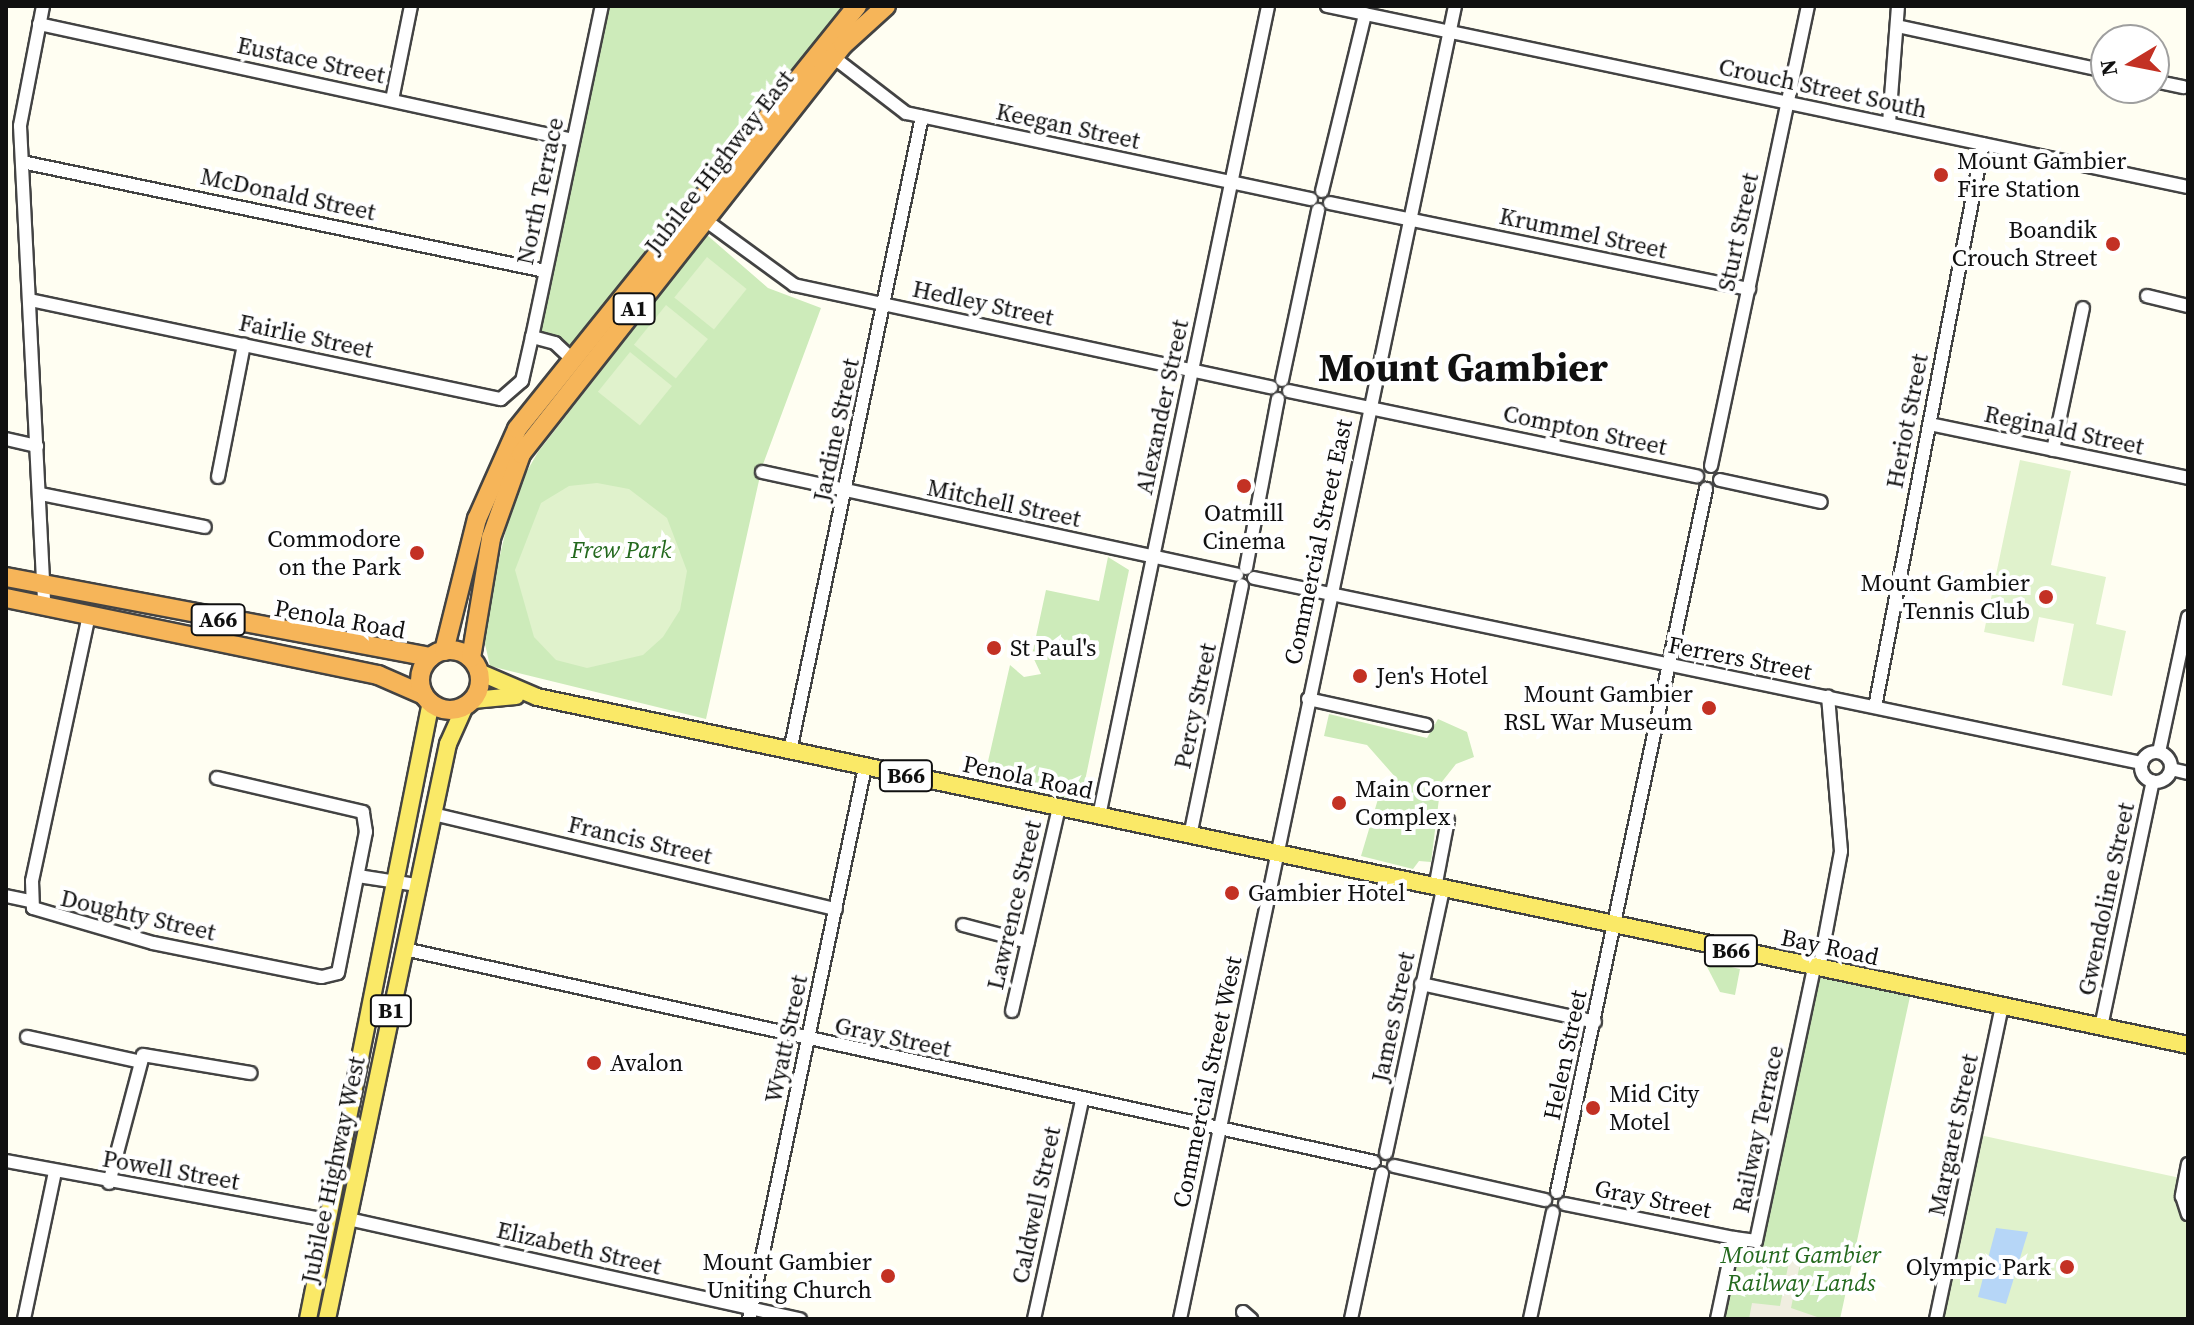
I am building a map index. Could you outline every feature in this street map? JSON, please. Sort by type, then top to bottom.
[{"type":"highway","name":"Jubilee Highway East","points":[[475,665],[500,505],[524,434],[857,6]]},
{"type":"highway","name":"Jubilee Highway East","points":[[437,654],[477,519],[524,434],[573,360],[705,220],[833,57],[886,6]]},
{"type":"highway","name":"Penola Road","points":[[6,577],[437,654],[475,665]]},
{"type":"highway","name":"Penola Road","points":[[6,598],[378,675],[428,699],[469,703]]},
{"type":"highway","name":"A1","points":[[428,699],[422,671],[437,654]]},
{"type":"highway","name":"A1","points":[[469,703],[475,665]]},
{"type":"main road","name":"Penola Road","points":[[475,665],[537,697],[1275,853]]},
{"type":"main road","name":"Penola Road","points":[[469,703],[537,697]]},
{"type":"main road","name":"Jubilee Highway West","points":[[308,1319],[398,882],[428,699]]},
{"type":"main road","name":"Jubilee Highway West","points":[[327,1319],[450,732],[469,703]]},
{"type":"main road","name":"Bay Road","points":[[1275,853],[2188,1045]]},
{"type":"street","points":[[43,6],[20,135],[46,586],[44,605]]},
{"type":"street","points":[[392,100],[411,6]]},
{"type":"street","name":"North Terrace","points":[[532,337],[602,6]]},
{"type":"street","name":"Alexander Street","points":[[1099,816],[1268,6]]},
{"type":"street","name":"Crouch Street South","points":[[1327,6],[2188,187]]},
{"type":"street","name":"Commercial Street East","points":[[1275,853],[1407,219],[1455,6]]},
{"type":"street","name":"Sturt Street","points":[[1711,466],[1808,6]]},
{"type":"street","points":[[1889,123],[1898,6]]},
{"type":"street","name":"Percy Street","points":[[1190,836],[1320,200],[1365,14]]},
{"type":"street","name":"Eustace Street","points":[[39,24],[573,140]]},
{"type":"street","points":[[1897,26],[2090,68]]},
{"type":"street","name":"Keegan Street","points":[[833,57],[906,113],[1407,219]]},
{"type":"street","points":[[2170,84],[2183,87]]},
{"type":"street","name":"Jardine Street","points":[[790,751],[922,117]]},
{"type":"street","points":[[6,132],[20,135]]},
{"type":"street","name":"Heriot Street","points":[[1875,707],[1983,144]]},
{"type":"street","name":"McDonald Street","points":[[22,162],[545,271]]},
{"type":"street","name":"Krummel Street","points":[[1407,219],[1749,289]]},
{"type":"street","name":"Hedley Street","points":[[705,220],[784,280],[1193,371],[1369,406]]},
{"type":"street","points":[[2147,296],[2188,306]]},
{"type":"street","name":"Fairlie Street","points":[[30,300],[501,399],[522,381],[532,337]]},
{"type":"street","points":[[2053,450],[2083,308]]},
{"type":"street","points":[[532,337],[555,343],[573,360]]},
{"type":"street","points":[[218,477],[244,345]]},
{"type":"street","name":"Compton Street","points":[[1369,406],[1697,476]]},
{"type":"street","name":"Reginald Street","points":[[1930,424],[2188,478]]},
{"type":"street","points":[[6,439],[37,446]]},
{"type":"street","points":[[1706,489],[1697,476],[1711,466],[1720,480],[1821,502]]},
{"type":"street","name":"Mitchell Street","points":[[762,472],[1330,594]]},
{"type":"street","points":[[1616,926],[1706,489],[1720,480]]},
{"type":"street","points":[[41,494],[205,527]]},
{"type":"street","name":"Ferrers Street","points":[[1330,594],[1668,667],[2142,763]]},
{"type":"street","name":"Doughty Street","points":[[89,615],[30,901],[41,915],[330,977],[342,966],[358,876]]},
{"type":"street","points":[[2171,769],[2153,781],[2142,763],[2159,752],[2188,617]]},
{"type":"street","points":[[1816,969],[1841,851],[1828,697]]},
{"type":"street","points":[[1308,699],[1426,725]]},
{"type":"street","points":[[2159,752],[2171,769],[2188,773]]},
{"type":"street","name":"Wyatt Street","points":[[750,1314],[865,767]]},
{"type":"street","points":[[217,778],[361,809],[367,825],[358,876],[417,885]]},
{"type":"street","name":"Gwendoline Street","points":[[2101,1027],[2153,781]]},
{"type":"street","name":"Lawrence Street","points":[[1012,1011],[1059,808]]},
{"type":"street","name":"Francis Street","points":[[433,814],[836,909]]},
{"type":"street","name":"James Street","points":[[1386,1153],[1439,889],[1448,820]]},
{"type":"street","name":"Commercial Street West","points":[[1180,1319],[1275,853]]},
{"type":"street","points":[[6,896],[30,901]]},
{"type":"street","points":[[963,925],[1028,942]]},
{"type":"street","name":"Helen Street","points":[[1557,1192],[1616,926]]},
{"type":"street","name":"Gray Street","points":[[404,949],[808,1042],[1374,1162]]},
{"type":"street","name":"Railway Terrace","points":[[1717,1319],[1734,1238],[1756,1241],[1816,969]]},
{"type":"street","points":[[1421,984],[1595,1022]]},
{"type":"street","name":"Margaret Street","points":[[1936,1319],[2002,1007]]},
{"type":"street","points":[[27,1037],[137,1061],[153,1054],[250,1073]]},
{"type":"street","points":[[109,1183],[137,1061]]},
{"type":"street","name":"Caldwell Street","points":[[1034,1319],[1082,1100]]},
{"type":"street","points":[[1382,1173],[1374,1162],[1386,1153],[1394,1166]]},
{"type":"street","name":"Powell Street","points":[[6,1161],[109,1183],[329,1220]]},
{"type":"street","points":[[2188,1164],[2182,1196],[2188,1214]]},
{"type":"street","points":[[1351,1319],[1382,1173],[1394,1166],[1545,1200],[1553,1212]]},
{"type":"street","points":[[24,1319],[55,1172]]},
{"type":"street","points":[[1530,1319],[1553,1212],[1565,1204],[1557,1192],[1545,1200]]},
{"type":"street","name":"Gray Street","points":[[1565,1204],[1734,1238]]},
{"type":"street","name":"Elizabeth Street","points":[[348,1219],[750,1314],[800,1319]]},
{"type":"green space","points":[[607,6],[851,6],[572,353],[537,335]]},
{"type":"green space","name":"Frew Park","points":[[707,235],[768,288],[821,308],[762,467],[706,719],[490,666],[482,631],[515,492],[538,452]]},
{"type":"green space","points":[[707,257],[747,289],[714,330],[674,297]]},
{"type":"green space","points":[[666,305],[708,339],[676,379],[634,345]]},
{"type":"green space","points":[[630,352],[672,386],[640,426],[598,392]]},
{"type":"green space","name":"Mount Gambier Tennis Club","points":[[2020,460],[2071,471],[2051,565],[2106,577],[2096,624],[2126,631],[2112,696],[2062,685],[2074,624],[2039,617],[2034,642],[1984,632]]},
{"type":"green space","points":[[597,483],[629,489],[667,518],[687,571],[680,610],[663,637],[643,655],[587,668],[556,660],[534,637],[515,570],[541,503],[569,486]]},
{"type":"green space","points":[[1108,557],[1129,570],[1082,795],[1074,800],[984,779],[1010,665],[1024,677],[1041,674],[1032,655],[1046,590],[1099,601]]},
{"type":"green space","points":[[1329,714],[1427,738],[1438,719],[1467,732],[1474,757],[1456,764],[1441,783],[1431,862],[1419,861],[1413,869],[1361,856],[1381,789],[1397,779],[1367,745],[1324,736]]},
{"type":"green space","points":[[1704,961],[1740,969],[1735,995],[1720,992]]},
{"type":"green space","name":"Mount Gambier Railway Lands","points":[[1817,972],[1911,992],[1840,1319],[1721,1319],[1736,1241],[1759,1245]]},
{"type":"green space","name":"Olympic Park","points":[[1975,1134],[2185,1179],[2188,1319],[1936,1319]]},
{"type":"shaded area","points":[[1791,1252],[1802,1254],[1791,1308],[1823,1319],[1749,1319],[1752,1303],[1780,1306]]},
{"type":"water","points":[[1996,1228],[2028,1232],[2006,1304],[1978,1297]]},
{"type":"place","name":"Mount Gambier Fire Station","points":[[1941,175]]},
{"type":"place","name":"Boandik Crouch Street","points":[[2113,244]]},
{"type":"place","name":"Oatmill Cinema","points":[[1244,486]]},
{"type":"place","name":"Commodore on the Park","points":[[417,553]]},
{"type":"place","name":"Mount Gambier Tennis Club","points":[[2046,597]]},
{"type":"place","name":"St Paul's","points":[[994,648]]},
{"type":"place","name":"Jen's Hotel","points":[[1360,676]]},
{"type":"place","name":"Mount Gambier RSL War Museum","points":[[1709,708]]},
{"type":"place","name":"Main Corner Complex","points":[[1339,803]]},
{"type":"place","name":"Gambier Hotel","points":[[1232,893]]},
{"type":"place","name":"Avalon","points":[[594,1063]]},
{"type":"place","name":"Mid City Motel","points":[[1593,1108]]},
{"type":"place","name":"Olympic Park","points":[[2067,1267]]},
{"type":"place","name":"Mount Gambier Uniting Church","points":[[888,1276]]},
{"type":"district","name":"Mount Gambier","points":[[1463,367]]}]
